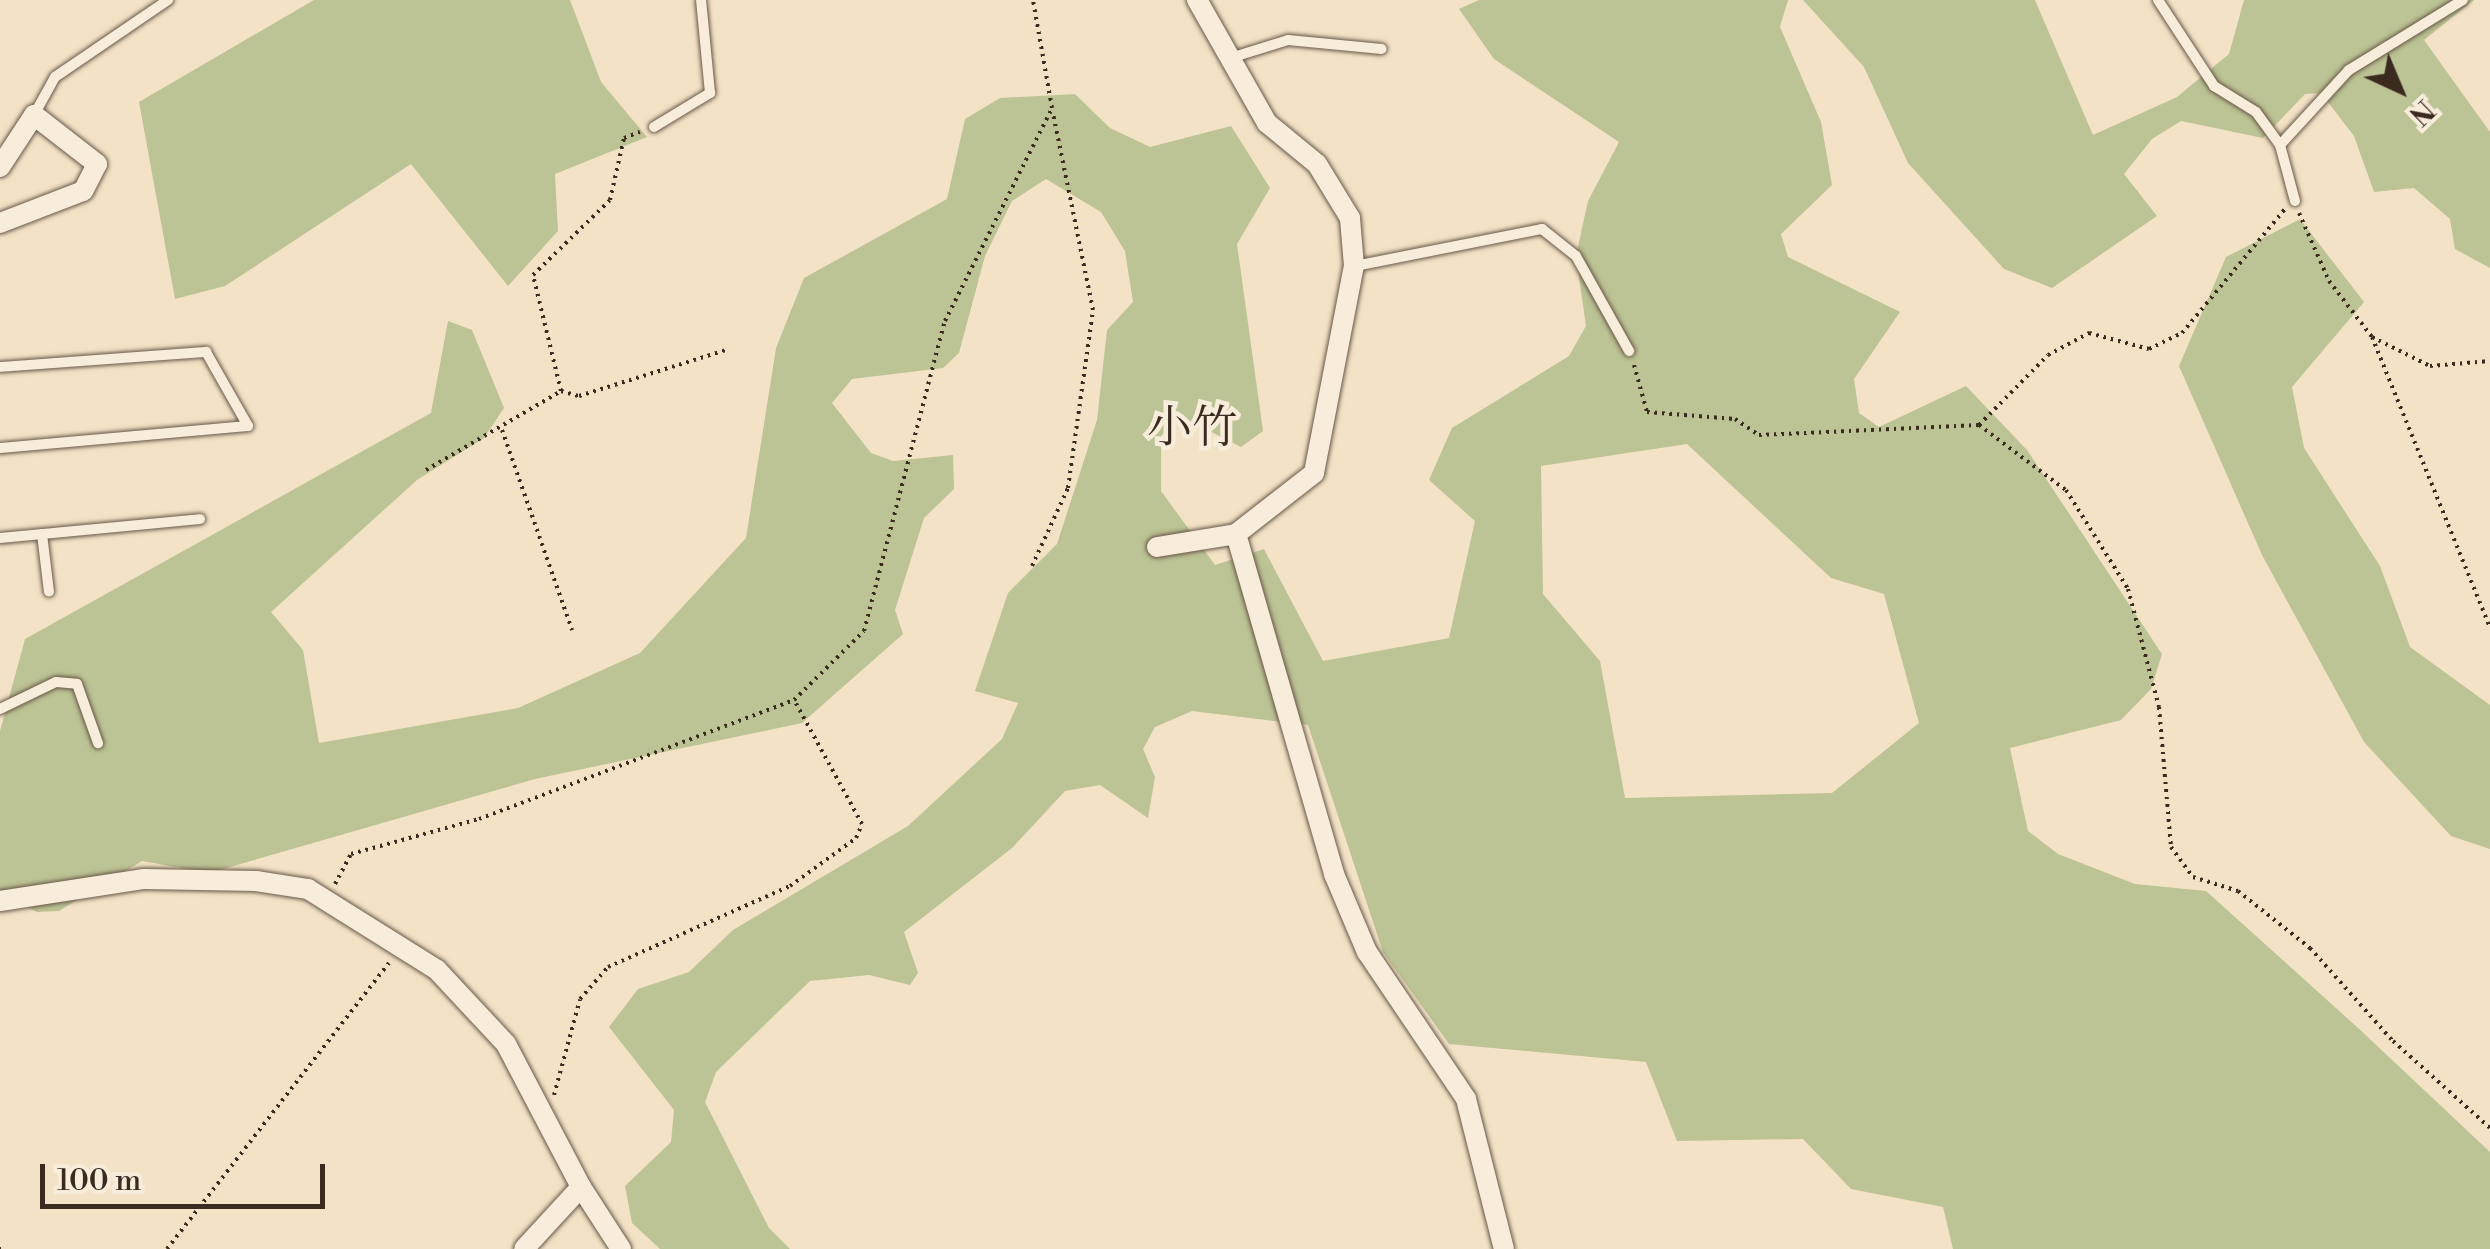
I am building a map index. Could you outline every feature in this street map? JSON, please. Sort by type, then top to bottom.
[{"type":"street","points":[[1157,548],[1236,534],[1314,472],[1354,266],[1350,218],[1317,164],[1267,122],[1227,59],[1197,0]]},
{"type":"street","points":[[0,167],[34,115],[97,164],[84,192],[0,222]]},
{"type":"street","points":[[1236,534],[1334,874],[1366,952],[1466,1098],[1504,1249]]},
{"type":"street","points":[[0,900],[144,879],[256,880],[329,903],[437,970],[506,1044],[549,1114],[581,1187],[621,1249]]},
{"type":"street","points":[[524,1249],[581,1187]]},
{"type":"lane","points":[[34,115],[55,77],[168,0]]},
{"type":"lane","points":[[654,127],[710,93],[700,0]]},
{"type":"lane","points":[[2158,0],[2214,86],[2256,112],[2280,145],[2294,202]]},
{"type":"lane","points":[[2280,145],[2349,70],[2463,0]]},
{"type":"lane","points":[[1227,59],[1288,40],[1382,49]]},
{"type":"lane","points":[[1354,266],[1542,229],[1576,256],[1630,351]]},
{"type":"lane","points":[[0,367],[206,352],[248,426],[0,448]]},
{"type":"lane","points":[[0,538],[200,519]]},
{"type":"lane","points":[[42,534],[49,592]]},
{"type":"lane","points":[[0,709],[56,682],[77,684],[98,742]]},
{"type":"path","points":[[1032,0],[1093,310],[1068,488],[1032,566]]},
{"type":"path","points":[[329,903],[350,854],[479,819],[794,700],[864,631],[945,321],[1052,108]]},
{"type":"path","points":[[562,392],[533,274],[610,200],[624,138],[654,127]]},
{"type":"path","points":[[1979,425],[2048,355],[2089,333],[2149,349],[2182,333],[2294,202],[2329,281],[2372,337],[2490,628]]},
{"type":"path","points":[[2372,337],[2430,366],[2490,361]]},
{"type":"path","points":[[426,470],[502,430],[562,392],[579,396],[729,349]]},
{"type":"path","points":[[1630,351],[1646,412],[1735,420],[1759,435],[1979,425],[2066,490],[2128,589],[2159,707],[2171,848],[2194,876],[2238,891],[2310,948],[2393,1041],[2490,1128]]},
{"type":"path","points":[[502,430],[572,630]]},
{"type":"path","points":[[549,1114],[580,999],[608,967],[790,886],[856,838],[862,824],[794,700]]},
{"type":"path","points":[[167,1249],[402,948]]},
{"type":"green space","points":[[314,0],[570,0],[601,82],[647,137],[555,174],[558,231],[508,286],[411,164],[225,286],[175,299],[139,102]]},
{"type":"green space","points":[[1479,0],[1788,0],[1780,27],[1821,122],[1832,185],[1781,234],[1788,257],[1900,312],[1854,379],[1859,413],[1879,427],[1966,386],[2027,450],[2162,654],[2151,689],[2121,720],[2010,748],[2028,831],[2058,854],[2135,884],[2206,891],[2357,1027],[2490,1152],[2490,1249],[1953,1249],[1943,1207],[1851,1189],[1803,1139],[1677,1141],[1646,1062],[1449,1044],[1383,952],[1308,725],[1192,711],[1155,727],[1143,749],[1155,777],[1148,818],[1100,785],[1065,791],[1012,848],[904,932],[918,973],[910,985],[869,975],[810,981],[716,1072],[705,1102],[769,1228],[790,1249],[660,1249],[632,1223],[625,1186],[671,1142],[674,1110],[609,1027],[638,989],[689,972],[733,930],[908,826],[1002,739],[1018,703],[975,691],[1008,593],[1057,544],[1097,420],[1107,330],[1133,302],[1125,251],[1101,212],[1046,179],[1012,201],[985,256],[959,353],[943,368],[852,379],[832,403],[871,453],[893,461],[953,455],[954,489],[924,518],[895,610],[903,634],[802,723],[535,779],[209,873],[142,861],[59,911],[37,912],[0,892],[0,731],[25,639],[431,413],[448,321],[472,330],[504,408],[484,438],[417,480],[271,612],[303,650],[319,743],[518,708],[640,653],[746,538],[776,348],[804,278],[947,199],[965,119],[1000,98],[1075,94],[1110,128],[1150,147],[1231,126],[1270,188],[1237,244],[1263,431],[1241,447],[1180,416],[1161,436],[1161,491],[1215,565],[1264,549],[1323,661],[1449,638],[1475,521],[1429,480],[1452,428],[1569,356],[1586,326],[1576,256],[1588,201],[1619,142],[1494,59],[1459,9]],"holes":[[[1687,444],[1831,578],[1884,594],[1919,723],[1832,793],[1625,798],[1600,661],[1543,594],[1541,466]]]},
{"type":"green space","points":[[1803,0],[2035,0],[2093,135],[2177,97],[2229,54],[2244,0],[2474,0],[2424,40],[2490,132],[2490,268],[2455,249],[2450,219],[2414,188],[2374,192],[2354,136],[2321,93],[2305,94],[2263,138],[2181,121],[2152,139],[2124,174],[2157,216],[2052,288],[2004,269],[1908,163],[1864,67]]},
{"type":"green space","points":[[2300,219],[2364,302],[2292,387],[2304,448],[2380,566],[2410,647],[2490,705],[2490,849],[2451,836],[2364,742],[2262,555],[2179,366],[2226,257]]},
{"type":"district","name":"小竹","points":[[1192,429]]}]
